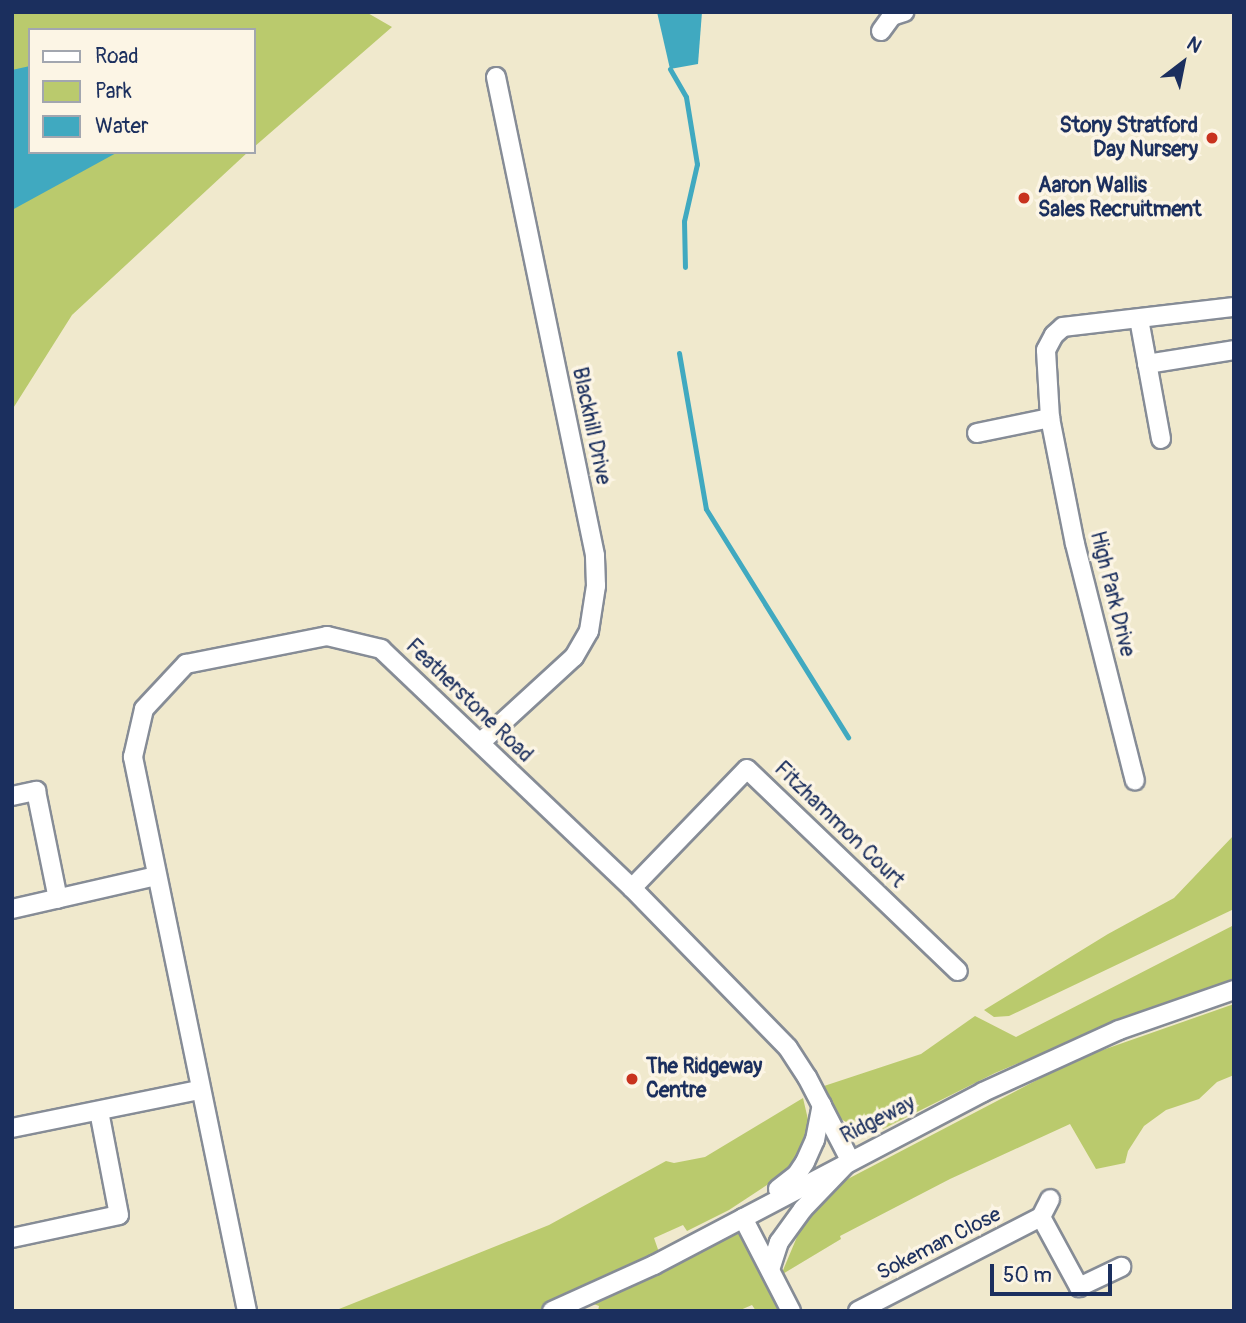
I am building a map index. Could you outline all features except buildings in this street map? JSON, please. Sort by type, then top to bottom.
[{"type":"street","points":[[881,31],[892,16],[904,12]]},
{"type":"street","name":"Blackhill Drive","points":[[480,743],[574,657],[589,631],[596,586],[595,555],[496,78]]},
{"type":"street","name":"High Park Drive","points":[[1135,781],[1075,544],[1050,418],[1046,350],[1054,335],[1063,327],[1234,307]]},
{"type":"street","points":[[1139,319],[1161,439]]},
{"type":"street","points":[[1147,364],[1234,350]]},
{"type":"street","points":[[977,433],[1050,418]]},
{"type":"street","name":"Featherstone Road","points":[[247,1311],[199,1090],[133,757],[144,709],[186,664],[327,636],[381,649],[632,888],[788,1048],[822,1105],[850,1160]]},
{"type":"street","name":"Fitzhammon Court","points":[[632,888],[747,769],[958,971]]},
{"type":"street","points":[[12,796],[36,791],[58,899]]},
{"type":"street","points":[[12,909],[156,876]]},
{"type":"street","name":"Ridgeway","points":[[552,1311],[677,1254],[850,1160],[983,1092],[1119,1030],[1234,990]]},
{"type":"street","points":[[12,1128],[199,1090]]},
{"type":"street","points":[[791,1311],[743,1218],[797,1174],[816,1140],[822,1105]]},
{"type":"street","points":[[12,1238],[119,1215],[99,1111]]},
{"type":"street","points":[[770,1269],[779,1242],[803,1209],[850,1160]]},
{"type":"street","points":[[1050,1199],[1041,1217],[1079,1287],[1121,1267]]},
{"type":"street","name":"Sokeman Close","points":[[858,1311],[1041,1217]]},
{"type":"green space","points":[[12,12],[366,12],[392,27],[256,145],[256,28],[28,28],[28,154],[246,154],[72,315],[12,410]]},
{"type":"green space","points":[[1234,835],[1234,909],[1009,1016],[994,1017],[984,1010],[1108,934],[1174,898]]},
{"type":"green space","points":[[1234,925],[1234,980],[1088,1034],[995,1073],[883,1129],[856,1128],[841,1119],[821,1087],[921,1054],[975,1016],[1016,1037]]},
{"type":"green space","points":[[1234,1004],[1234,1075],[1217,1082],[1199,1099],[1166,1110],[1144,1126],[1128,1151],[1125,1163],[1096,1169],[1070,1124],[950,1179],[840,1236],[841,1239],[781,1275],[802,1225],[842,1182],[1077,1059]]},
{"type":"green space","points":[[803,1098],[810,1128],[805,1151],[793,1168],[729,1210],[687,1231],[683,1225],[654,1238],[661,1258],[743,1218],[791,1311],[756,1311],[752,1305],[738,1311],[598,1311],[599,1306],[591,1303],[584,1306],[584,1311],[334,1311],[549,1225],[666,1161],[674,1163],[705,1157]]},
{"type":"water","points":[[657,12],[702,12],[698,64],[670,69]]},
{"type":"water","points":[[28,66],[28,154],[114,154],[12,210],[12,70]]},
{"type":"waterway","points":[[670,69],[686,97],[697,164],[684,221],[685,267]]},
{"type":"waterway","points":[[679,353],[706,509],[848,737]]},
{"type":"place","name":"Stony Stratford Day Nursery","points":[[1212,138]]},
{"type":"place","name":"Aaron Wallis Sales Recruitment","points":[[1024,198]]},
{"type":"place","name":"The Ridgeway Centre","points":[[632,1079]]}]
